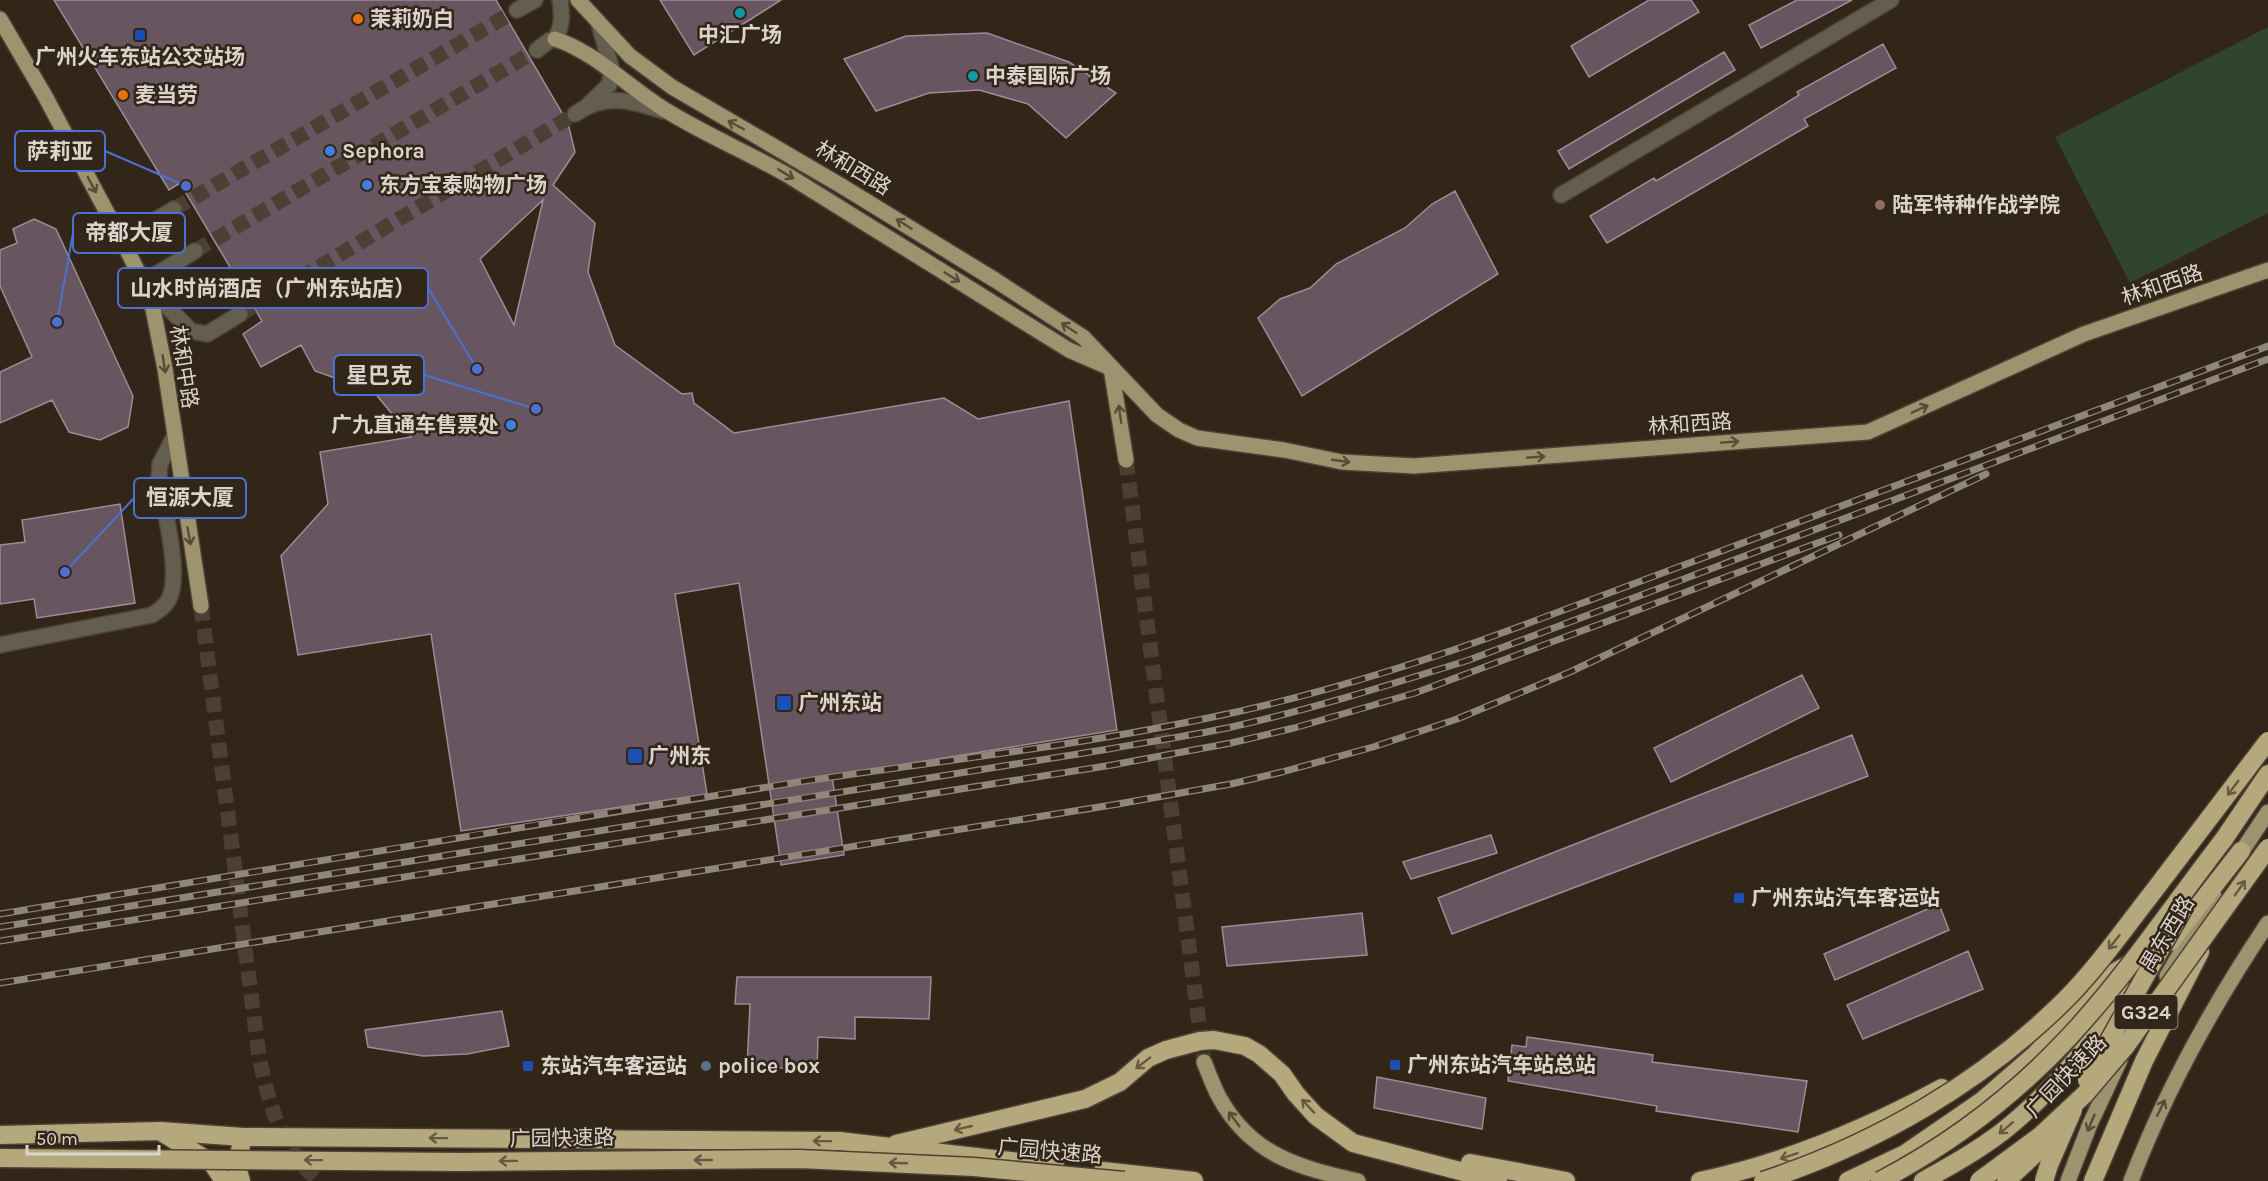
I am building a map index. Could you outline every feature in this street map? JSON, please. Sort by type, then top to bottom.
[{"type":"highway","points":[[1764,1181],[1851,1147],[1917,1113],[1979,1073],[2030,1033],[2065,1000],[2107,952],[2268,741]]},
{"type":"highway","points":[[1880,1181],[1949,1141],[2012,1092],[2041,1066],[2097,1005],[2224,839],[2268,774]]},
{"type":"highway","points":[[2044,1181],[2049,1165],[2099,1057],[2224,839]]},
{"type":"highway","points":[[2093,1181],[2144,1060],[2213,927],[2268,848]]},
{"type":"highway","points":[[1923,1181],[1989,1141],[2024,1112],[2090,1042],[2241,851]]},
{"type":"highway","name":"广园快速路","points":[[1978,1181],[2048,1129],[2085,1094],[2125,1047],[2213,927]]},
{"type":"highway","points":[[1848,1181],[1905,1154],[1945,1128],[1995,1090],[2036,1054],[2101,980],[2170,943]]},
{"type":"highway","points":[[884,1147],[1085,1099],[1120,1082],[1148,1059],[1166,1050],[1185,1044],[1214,1040],[1245,1046],[1259,1054],[1282,1074],[1316,1116],[1353,1143],[1498,1181]]},
{"type":"highway","points":[[2006,1181],[2044,1147],[2085,1102],[2125,1047]]},
{"type":"highway","points":[[1700,1181],[1736,1173],[1807,1150],[1898,1111],[1977,1068],[2036,1054]]},
{"type":"highway","points":[[160,1131],[212,1163],[224,1181]]},
{"type":"highway","points":[[0,1135],[160,1131],[243,1137],[838,1141],[1194,1181]]},
{"type":"highway","points":[[240,1181],[237,1167],[243,1137]]},
{"type":"highway","points":[[1353,1143],[1566,1181]]},
{"type":"highway","name":"广园快速路","points":[[0,1158],[461,1162],[800,1159],[974,1167],[1124,1181]]},
{"type":"main road","name":"林和西路","points":[[578,0],[630,56],[672,87],[768,142],[995,280],[1083,337],[1157,415],[1179,430],[1197,438],[1284,450],[1342,462],[1414,466],[1868,432],[2084,334],[2268,270]]},
{"type":"main road","name":"林和中路","points":[[0,19],[45,96],[122,240],[143,282],[153,309],[201,606]]},
{"type":"main road","name":"林和西路","points":[[555,39],[580,50],[669,112],[789,176],[1069,350],[1111,368]]},
{"type":"main road","points":[[1111,368],[1126,460]]},
{"type":"main road","name":"禺东西路","points":[[2068,1181],[2111,1076],[2152,1001],[2241,851],[2268,812]]},
{"type":"main road","name":"G324","points":[[2131,1181],[2150,1131],[2179,1071],[2212,1011],[2268,923]]},
{"type":"main road","points":[[1204,1062],[1218,1096],[1236,1123],[1257,1143],[1278,1157],[1315,1171],[1358,1181]]},
{"type":"street","points":[[517,10],[535,0]]},
{"type":"street","points":[[537,50],[555,39],[560,31],[562,16],[560,0]]},
{"type":"street","points":[[1562,195],[1891,0]]},
{"type":"street","points":[[575,114],[609,85],[612,73],[598,24]]},
{"type":"street","points":[[589,104],[618,100],[634,101],[669,112]]},
{"type":"street","points":[[122,240],[174,209]]},
{"type":"street","points":[[195,251],[143,282],[191,331],[207,334],[240,314]]},
{"type":"street","points":[[0,645],[152,615],[164,608],[171,597],[175,569],[159,477],[160,464],[174,437]]},
{"type":"green space","points":[[2268,27],[2268,213],[2130,283],[2055,137]]},
{"type":"building","name":"广州东站","points":[[54,0],[496,0],[568,123],[575,152],[553,185],[595,223],[588,272],[615,345],[682,394],[692,393],[694,403],[734,433],[944,398],[978,419],[1069,401],[1117,730],[832,776],[844,855],[781,865],[739,583],[675,594],[707,794],[461,831],[431,634],[298,655],[281,556],[328,504],[320,452],[411,437],[374,392],[315,371],[301,345],[261,367],[243,334],[262,321],[180,183],[169,190]],"holes":[[[543,200],[514,325],[480,259]]]},
{"type":"building","points":[[660,0],[781,0],[694,55]]},
{"type":"building","points":[[1649,0],[1691,0],[1699,12],[1589,77],[1571,46]]},
{"type":"building","points":[[1797,0],[1852,0],[1761,48],[1749,25]]},
{"type":"building","name":"中泰国际广场","points":[[987,33],[1069,62],[1116,93],[1066,138],[1028,104],[979,90],[929,93],[876,111],[844,59],[906,36]]},
{"type":"building","points":[[1883,44],[1896,68],[1804,119],[1808,126],[1607,243],[1590,216],[1654,178],[1656,181],[1733,136],[1799,95],[1797,92]]},
{"type":"building","points":[[1724,52],[1735,70],[1569,169],[1558,151]]},
{"type":"building","points":[[1455,191],[1498,274],[1302,396],[1258,318],[1280,299],[1310,288],[1336,264],[1405,228],[1432,204]]},
{"type":"building","points":[[34,219],[56,229],[133,396],[128,427],[100,440],[69,432],[52,400],[0,423],[0,372],[32,357],[0,286],[0,250],[17,243],[13,229]]},
{"type":"building","points":[[120,504],[135,603],[37,618],[34,599],[0,604],[0,545],[25,542],[22,520]]},
{"type":"building","points":[[1802,675],[1819,708],[1671,782],[1654,748]]},
{"type":"building","points":[[1852,735],[1868,776],[1452,934],[1438,898]]},
{"type":"building","points":[[1491,835],[1497,853],[1411,879],[1403,862]]},
{"type":"building","points":[[1939,904],[1949,930],[1835,980],[1824,954]]},
{"type":"building","points":[[1362,913],[1367,955],[1227,966],[1222,927]]},
{"type":"building","points":[[1968,951],[1983,989],[1863,1039],[1847,1005]]},
{"type":"building","points":[[737,977],[931,977],[929,1019],[855,1017],[855,1039],[818,1037],[817,1069],[747,1067],[750,1004],[735,1004]]},
{"type":"building","points":[[502,1011],[509,1046],[467,1054],[423,1056],[368,1047],[365,1030]]},
{"type":"building","points":[[1527,1037],[1653,1055],[1652,1062],[1807,1081],[1798,1132],[1656,1111],[1657,1106],[1508,1081],[1512,1045],[1526,1047]]},
{"type":"building","points":[[1377,1077],[1486,1098],[1482,1129],[1374,1108]]},
{"type":"tunnel","points":[[174,209],[517,10]]},
{"type":"tunnel","points":[[195,251],[537,50]]},
{"type":"tunnel","points":[[240,314],[575,114]]},
{"type":"tunnel","points":[[1126,460],[1204,1062]]},
{"type":"tunnel","points":[[201,606],[259,1056],[278,1124],[295,1155],[319,1181]]},
{"type":"railway","points":[[0,914],[792,783],[1105,737],[1288,700],[1405,666],[1521,626],[2268,346]]},
{"type":"railway","points":[[0,927],[1109,749],[1258,721],[1349,697],[1469,660],[2268,359]]},
{"type":"railway","points":[[0,983],[1118,804],[1231,784],[1282,772],[1373,747],[1457,719],[1570,672],[1986,474]]},
{"type":"railway","points":[[0,941],[1112,765],[1231,743],[1294,728],[1415,693],[1839,535]]},
{"type":"place","name":"中汇广场","points":[[740,13]]},
{"type":"place","name":"茉莉奶白","points":[[358,19]]},
{"type":"place","name":"广州火车东站公交站场","points":[[140,35]]},
{"type":"place","name":"中泰国际广场","points":[[973,76]]},
{"type":"place","name":"麦当劳","points":[[123,95]]},
{"type":"place","name":"Sephora","points":[[330,151]]},
{"type":"place","name":"东方宝泰购物广场","points":[[367,185]]},
{"type":"place","name":"萨莉亚","points":[[186,186]]},
{"type":"place","name":"陆军特种作战学院","points":[[1880,205]]},
{"type":"place","name":"帝都大厦","points":[[57,322]]},
{"type":"place","name":"山水时尚酒店（广州东站店）","points":[[477,369]]},
{"type":"place","name":"星巴克","points":[[536,409]]},
{"type":"place","name":"广九直通车售票处","points":[[511,425]]},
{"type":"place","name":"恒源大厦","points":[[65,572]]},
{"type":"place","name":"广州东站","points":[[784,703]]},
{"type":"place","name":"广州东","points":[[635,756]]},
{"type":"place","name":"广州东站汽车客运站","points":[[1739,898]]},
{"type":"place","name":"广州东站汽车站总站","points":[[1395,1065]]},
{"type":"place","name":"东站汽车客运站","points":[[528,1066]]},
{"type":"place","name":"police box","points":[[706,1066]]}]
